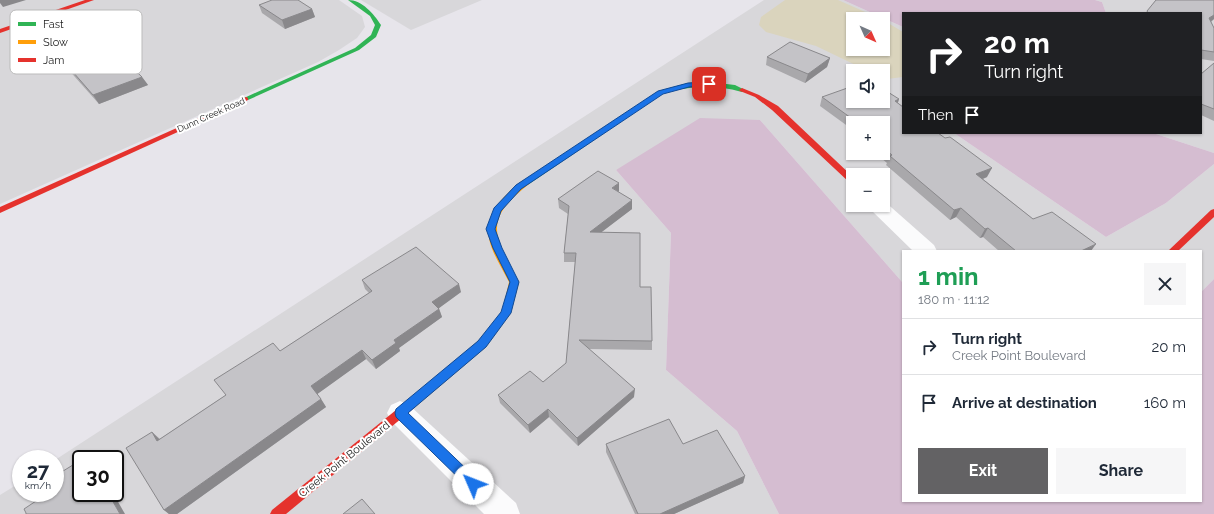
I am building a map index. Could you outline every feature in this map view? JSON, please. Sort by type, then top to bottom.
[{"type":"street","points":[[62,10],[91,0]]},
{"type":"street","name":"Dunn Creek Road","points":[[0,210],[357,49],[374,36],[378,25],[372,15],[351,0]]},
{"type":"street","points":[[0,31],[10,28]]},
{"type":"street","name":"Creek Point Boulevard","points":[[276,514],[482,344],[506,313],[514,282],[497,248],[491,229],[497,210],[519,187],[661,92],[688,85],[709,84],[735,88],[757,96],[775,108],[846,174]]},
{"type":"street","points":[[885,212],[925,250]]},
{"type":"street","points":[[1173,250],[1214,212]]},
{"type":"street","points":[[400,413],[505,514]]},
{"type":"shaded area","points":[[0,0],[339,0],[362,16],[365,27],[357,38],[318,62],[0,204]]},
{"type":"shaded area","points":[[361,0],[482,0],[411,30]]},
{"type":"shaded area","points":[[764,0],[843,0],[870,12],[846,12],[846,56],[890,56],[890,21],[902,27],[902,134],[955,134],[1106,237],[1166,203],[1214,164],[1214,279],[1202,291],[1202,250],[902,250],[902,282],[760,120],[616,170],[671,233],[666,370],[737,431],[779,514],[0,514],[0,495],[12,488],[12,502],[64,502],[64,454]]},
{"type":"shaded area","points":[[785,0],[838,0],[865,12],[846,12],[846,56],[890,56],[890,24],[902,31],[902,77],[890,79],[890,64],[853,64],[816,46],[766,32],[759,25],[761,17]]},
{"type":"shaded area","points":[[843,0],[1095,0],[1102,2],[1106,12],[902,12],[902,27],[890,21],[890,12],[870,12]]},
{"type":"shaded area","points":[[1095,0],[1214,0],[1214,153],[1156,134],[1202,134],[1202,12],[1106,12],[1102,2]]},
{"type":"shaded area","points":[[700,118],[760,120],[902,282],[902,502],[1202,502],[1202,291],[1214,279],[1214,514],[779,514],[737,431],[666,370],[671,233],[616,170]]},
{"type":"shaded area","points":[[955,134],[1156,134],[1214,153],[1214,164],[1166,203],[1106,237]]},
{"type":"building","points":[[272,0],[298,0],[312,9],[282,20],[259,5]]},
{"type":"building","points":[[1156,0],[1214,0],[1214,15],[1209,18],[1214,28],[1214,52],[1202,50],[1202,12],[1147,11]]},
{"type":"building","points":[[790,42],[830,58],[808,74],[767,57]]},
{"type":"building","points":[[1214,63],[1214,109],[1202,104],[1202,73]]},
{"type":"building","points":[[75,74],[139,74],[142,77],[93,95]]},
{"type":"building","points":[[846,88],[846,108],[890,108],[890,93],[899,99],[895,101],[902,106],[902,134],[939,134],[945,138],[950,137],[992,168],[976,174],[1033,219],[1052,212],[1096,244],[1083,250],[1015,250],[988,228],[985,229],[961,208],[954,210],[890,156],[892,155],[890,153],[890,116],[848,116],[822,97]]},
{"type":"building","points":[[598,171],[619,183],[612,188],[632,200],[590,232],[640,233],[640,287],[651,287],[652,341],[579,340],[635,389],[577,438],[548,409],[528,425],[498,395],[530,371],[543,382],[566,363],[576,253],[564,253],[569,206],[558,199]]},
{"type":"building","points":[[416,247],[459,284],[432,302],[439,309],[394,340],[396,343],[372,360],[362,350],[311,386],[321,399],[164,510],[126,448],[152,432],[157,441],[226,395],[214,380],[273,343],[280,351],[372,291],[362,280]]},
{"type":"building","points":[[669,419],[683,444],[717,430],[745,476],[660,514],[638,514],[606,444]]},
{"type":"building","points":[[72,466],[72,502],[113,502],[120,514],[26,514],[24,509],[34,502],[64,502],[64,470]]},
{"type":"building","points":[[362,499],[375,514],[343,514]]},
{"type":"traffic: fast","points":[[246,99],[357,49],[374,36],[378,25],[372,15],[351,0]]},
{"type":"traffic: fast","points":[[526,182],[661,92],[688,85],[709,84],[735,87],[742,90]]},
{"type":"traffic: slow","points":[[410,405],[482,344],[506,313],[514,282],[493,238],[492,224],[498,210],[515,191],[526,182]]},
{"type":"traffic: jam","points":[[62,10],[91,0]]},
{"type":"traffic: jam","points":[[0,31],[10,28]]},
{"type":"traffic: jam","points":[[742,90],[757,96],[775,108],[846,174]]},
{"type":"traffic: jam","points":[[0,210],[246,99]]},
{"type":"traffic: jam","points":[[1173,250],[1214,212]]},
{"type":"traffic: jam","points":[[276,514],[410,405]]},
{"type":"route","points":[[473,484],[400,413],[482,344],[506,313],[514,282],[497,248],[491,229],[497,210],[519,187],[661,92],[688,85],[709,84]]}]
